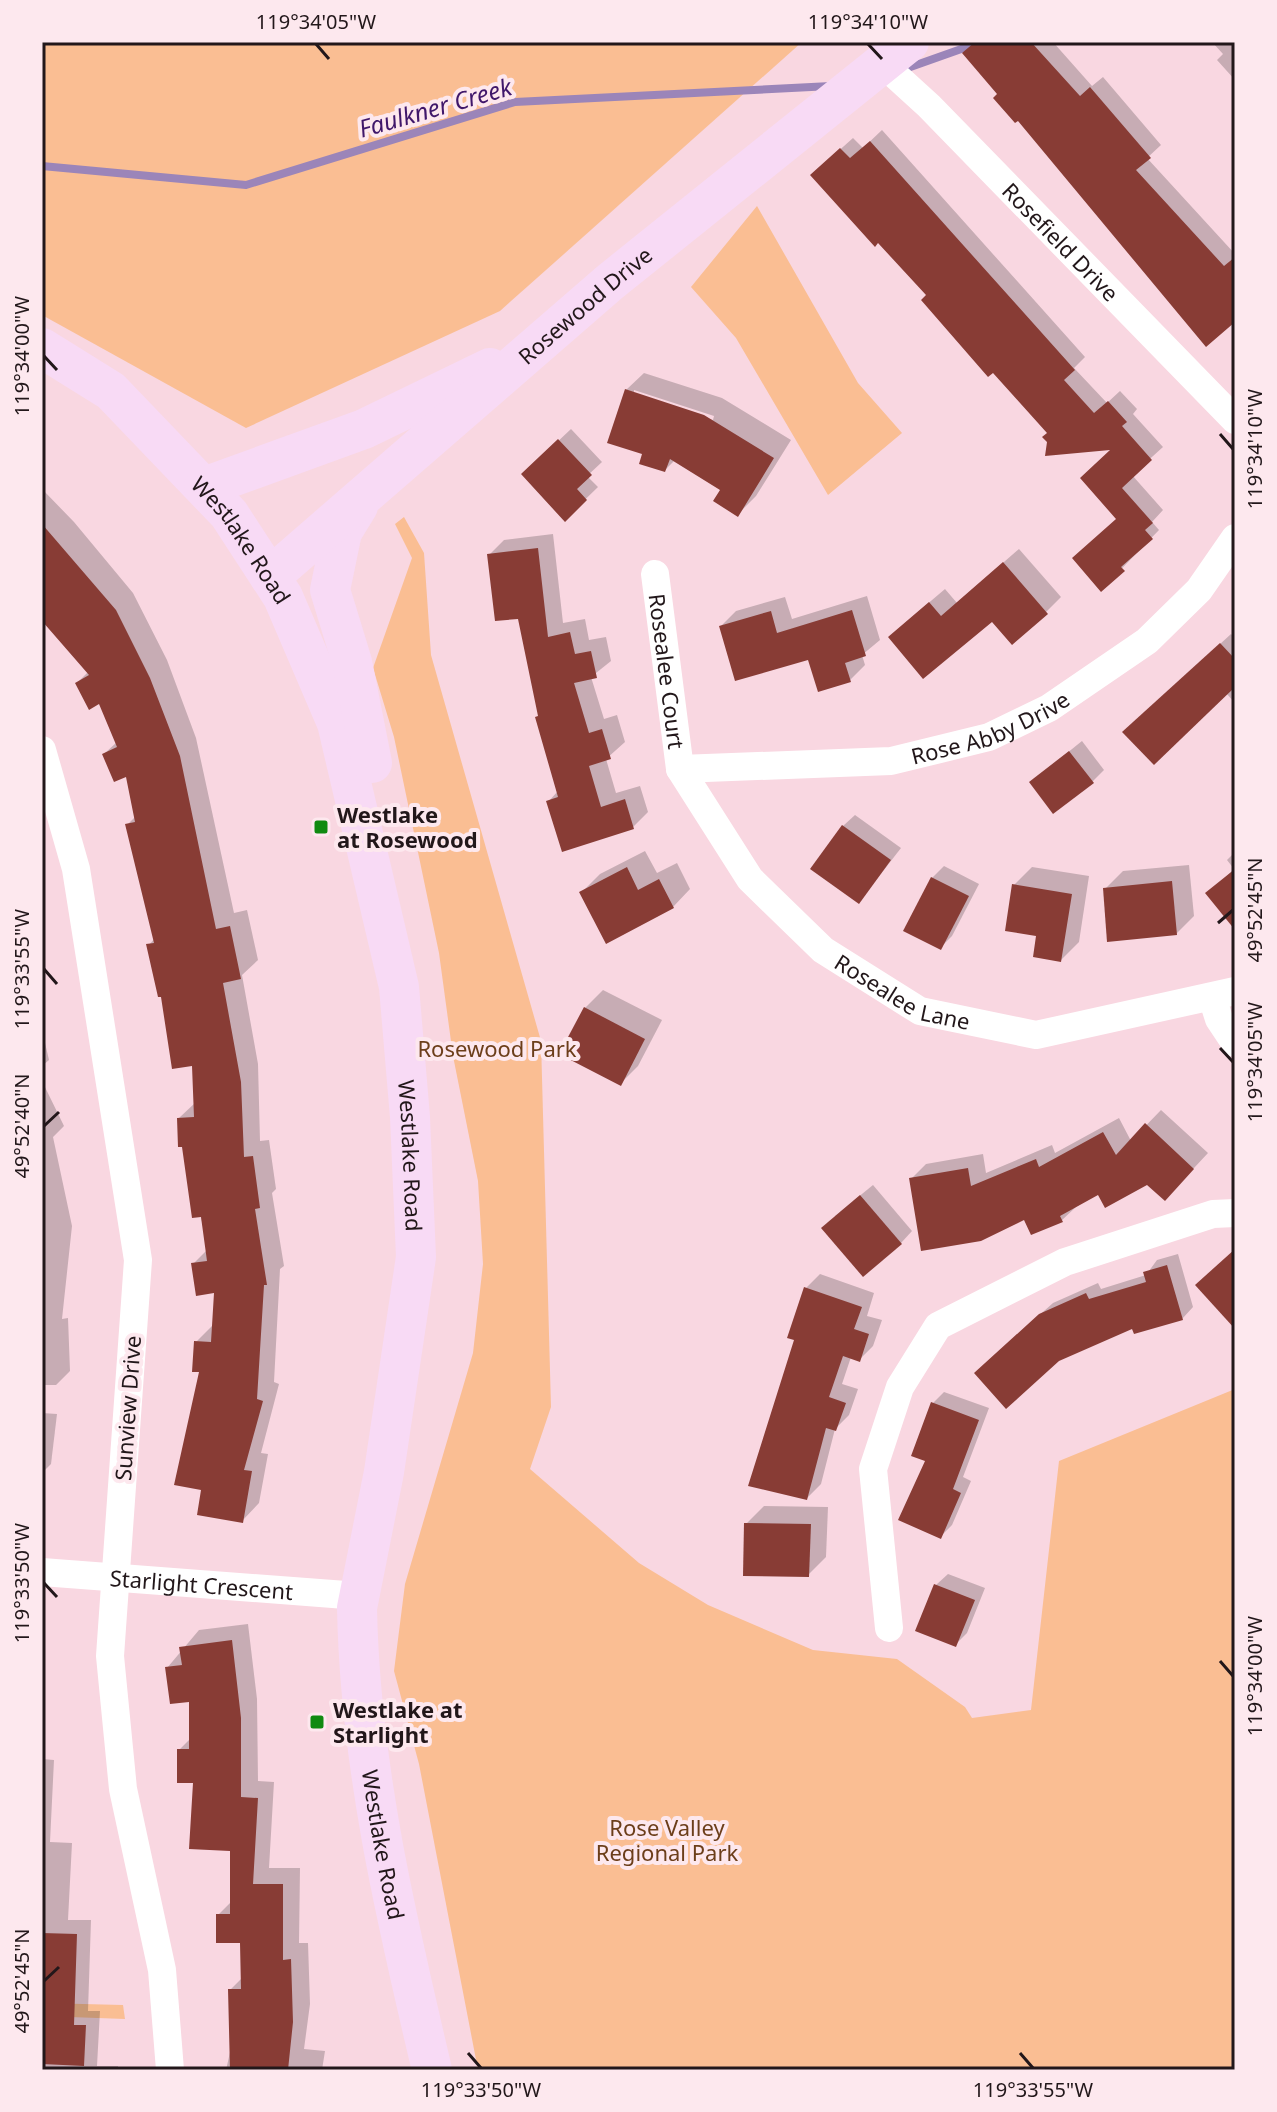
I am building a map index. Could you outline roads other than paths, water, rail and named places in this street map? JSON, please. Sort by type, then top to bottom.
[{"type":"street","name":"Rosewood Drive","points":[[270,577],[610,282],[896,54]]},
{"type":"street","name":"Rosefield Drive","points":[[896,54],[929,106],[1235,420]]},
{"type":"street","points":[[204,487],[364,429],[537,345]]},
{"type":"street","name":"Westlake Road","points":[[42,348],[111,391],[204,487],[229,514],[283,597],[337,723],[399,987],[416,1257],[384,1472],[359,1596],[359,1687],[387,1878],[432,2070]]},
{"type":"street","points":[[366,494],[342,532],[330,590],[352,662],[372,758],[372,871]]},
{"type":"street","name":"Rose Abby Drive","points":[[680,769],[891,761],[989,737],[1049,708],[1147,641],[1199,590],[1235,538]]},
{"type":"street","name":"Rosealee Court","points":[[655,574],[680,769]]},
{"type":"street","name":"Sunview Drive","points":[[42,750],[76,869],[138,1260],[110,1656],[123,1789],[162,1970],[170,2070]]},
{"type":"street","name":"Rosealee Lane","points":[[680,769],[750,879],[823,950],[920,1011],[1036,1035],[1224,994],[1219,1019],[1235,1043]]},
{"type":"street","points":[[889,1628],[873,1469],[900,1387],[938,1326],[1065,1262],[1213,1214],[1235,1213]]},
{"type":"street","name":"Starlight Crescent","points":[[42,1572],[359,1596]]},
{"type":"waterway","name":"Faulkner Creek","points":[[902,70],[981,42]]},
{"type":"waterway","name":"Faulkner Creek","points":[[42,166],[246,185],[515,102],[831,86]]},
{"type":"place","name":"Westlake at Rosewood","points":[[321,827]]},
{"type":"place","name":"Westlake at Starlight","points":[[317,1722]]},
{"type":"park label","name":"Rosewood Park","points":[[497,1048]]},
{"type":"park label","name":"Rose Valley Regional Park","points":[[667,1840]]}]
